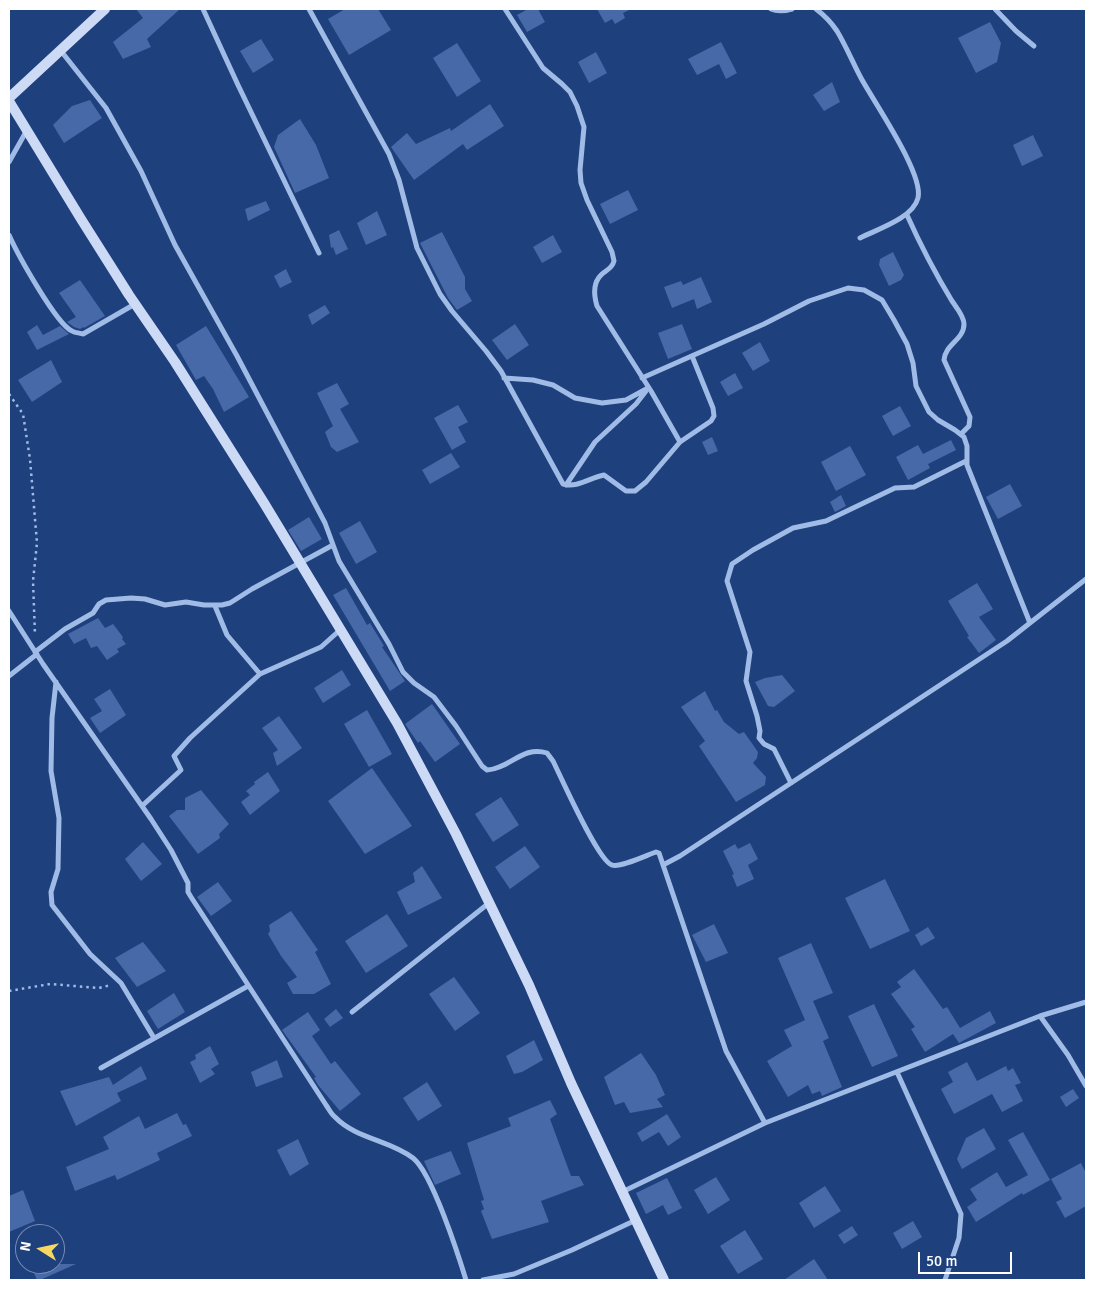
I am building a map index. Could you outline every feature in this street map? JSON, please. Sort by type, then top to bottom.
[{"type":"street","points":[[105,9],[9,100],[81,220],[175,362],[397,723],[456,834],[529,985],[572,1083],[664,1280]]},
{"type":"street","points":[[203,9],[320,252]]},
{"type":"street","points":[[309,9],[389,154],[399,180],[417,248],[440,294],[464,326],[486,350],[504,378],[563,484],[570,486],[582,484],[593,478],[604,476],[626,491],[635,491],[646,482],[680,442],[711,421],[714,416],[713,408],[692,356]]},
{"type":"street","points":[[505,9],[543,68],[570,92],[581,116],[584,127],[580,170],[581,183],[612,252],[614,261],[609,269],[600,276],[595,285],[594,296],[597,306],[680,442]]},
{"type":"street","points":[[772,9],[775,11],[792,9]]},
{"type":"street","points":[[816,9],[827,18],[837,32],[862,79],[894,132],[915,177],[918,188],[918,197],[914,207],[907,215],[860,238]]},
{"type":"street","points":[[995,9],[1016,31],[1034,46]]},
{"type":"street","points":[[61,51],[106,108],[141,171],[175,245],[237,356],[325,523],[339,561],[389,644],[403,672],[414,683],[434,697],[482,766],[487,770],[495,770],[532,751],[547,753],[605,860],[612,865],[619,865],[658,852],[726,1051],[765,1123]]},
{"type":"street","points":[[9,162],[27,130]]},
{"type":"street","points":[[907,215],[934,271],[964,320],[964,330],[948,348],[944,360],[970,417],[969,426],[961,434]]},
{"type":"street","points":[[9,235],[16,251],[58,318],[72,331],[83,334],[136,304]]},
{"type":"street","points":[[642,378],[764,324],[809,301],[848,288],[864,290],[882,300],[907,344],[913,363],[916,386],[929,412],[961,434],[967,446],[966,461],[1030,623]]},
{"type":"street","points":[[504,378],[533,380],[554,385],[575,398],[602,403],[626,400],[648,388]]},
{"type":"street","points":[[566,485],[595,442],[636,404],[648,388]]},
{"type":"street","points":[[791,783],[774,749],[764,744],[759,738],[760,731],[757,716],[746,681],[750,652],[727,581],[732,564],[793,528],[826,521],[895,488],[914,487],[966,461]]},
{"type":"street","points":[[9,676],[65,629],[93,613],[99,604],[106,600],[145,599],[165,605],[186,602],[215,606],[230,603],[332,545]]},
{"type":"street","points":[[663,865],[680,856],[950,680],[1007,641],[1086,578]]},
{"type":"street","points":[[215,606],[227,635],[260,674]]},
{"type":"street","points":[[9,611],[171,850],[188,883],[188,892],[191,897],[302,1071],[335,1118],[350,1128],[404,1152],[422,1168],[442,1213],[466,1280]]},
{"type":"street","points":[[142,806],[181,770],[174,756],[190,738],[260,674],[321,647],[340,630]]},
{"type":"street","points":[[56,682],[52,718],[51,771],[59,818],[58,869],[51,892],[52,905],[90,954],[121,983],[154,1038]]},
{"type":"street","points":[[352,1012],[489,903]]},
{"type":"street","points":[[101,1068],[248,986]]},
{"type":"street","points":[[622,1192],[765,1123],[1040,1016],[1086,1002]]},
{"type":"street","points":[[1040,1016],[1068,1055],[1086,1086]]},
{"type":"street","points":[[897,1072],[962,1214],[959,1238],[945,1280]]},
{"type":"street","points":[[483,1280],[514,1274],[572,1250],[636,1220]]},
{"type":"path","points":[[9,394],[23,414],[31,469],[37,543],[33,581],[36,653]]},
{"type":"path","points":[[9,991],[50,984],[99,988],[121,983]]},
{"type":"building","points":[[136,9],[180,9],[147,39],[151,47],[123,59],[113,42],[143,18]]},
{"type":"building","points":[[345,9],[378,9],[391,30],[349,55],[328,19]]},
{"type":"building","points":[[528,9],[538,9],[545,22],[527,32],[517,15]]},
{"type":"building","points":[[597,9],[631,9],[623,13],[625,18],[615,24],[612,19],[605,23]]},
{"type":"building","points":[[990,22],[1001,43],[997,62],[976,73],[958,38]]},
{"type":"building","points":[[261,39],[274,60],[253,73],[240,51]]},
{"type":"building","points":[[721,42],[737,73],[726,79],[719,64],[697,75],[688,59]]},
{"type":"building","points":[[457,43],[481,81],[457,97],[433,58]]},
{"type":"building","points":[[596,52],[607,73],[589,83],[578,62]]},
{"type":"building","points":[[832,82],[840,102],[824,111],[813,95]]},
{"type":"building","points":[[90,100],[102,118],[64,143],[53,125],[72,106]]},
{"type":"building","points":[[490,104],[504,126],[467,150],[463,144],[414,180],[391,147],[407,133],[416,144],[450,128],[451,131]]},
{"type":"building","points":[[300,119],[316,145],[329,178],[295,193],[274,147],[278,135]]},
{"type":"building","points":[[1033,135],[1043,156],[1022,166],[1013,145]]},
{"type":"building","points":[[628,190],[638,210],[610,224],[600,204]]},
{"type":"building","points":[[266,201],[270,210],[248,221],[245,209]]},
{"type":"building","points":[[377,211],[387,235],[366,245],[357,223]]},
{"type":"building","points":[[339,230],[348,249],[336,255],[333,247],[331,248],[329,235]]},
{"type":"building","points":[[442,232],[465,277],[465,289],[472,301],[457,310],[448,298],[420,243]]},
{"type":"building","points":[[553,235],[562,252],[542,263],[533,247]]},
{"type":"building","points":[[893,252],[904,275],[901,280],[889,286],[879,265],[880,259]]},
{"type":"building","points":[[286,269],[292,282],[280,288],[274,276]]},
{"type":"building","points":[[701,277],[712,302],[697,309],[694,299],[672,308],[664,287],[681,281],[683,285]]},
{"type":"building","points":[[80,280],[105,316],[80,329],[67,322],[76,317],[59,293]]},
{"type":"building","points":[[325,305],[330,313],[312,325],[308,315]]},
{"type":"building","points":[[515,324],[529,345],[507,360],[492,340]]},
{"type":"building","points":[[682,324],[692,349],[668,359],[658,333]]},
{"type":"building","points":[[37,325],[43,335],[60,326],[69,334],[37,350],[27,332]]},
{"type":"building","points":[[206,326],[249,397],[224,412],[213,389],[204,376],[196,380],[176,345]]},
{"type":"building","points":[[760,342],[770,361],[753,371],[742,353]]},
{"type":"building","points":[[51,360],[62,382],[32,402],[18,380]]},
{"type":"building","points":[[735,373],[743,388],[728,396],[720,382]]},
{"type":"building","points":[[337,383],[349,404],[340,409],[359,442],[337,452],[331,447],[325,432],[333,426],[317,393]]},
{"type":"building","points":[[458,405],[468,422],[458,427],[466,442],[452,450],[434,418]]},
{"type":"building","points":[[900,406],[911,426],[893,436],[882,416]]},
{"type":"building","points":[[712,437],[718,451],[708,455],[702,442]]},
{"type":"building","points":[[951,440],[956,450],[928,464],[930,468],[908,480],[896,457],[918,445],[923,454]]},
{"type":"building","points":[[850,446],[866,475],[836,491],[821,462]]},
{"type":"building","points":[[451,453],[460,467],[430,484],[422,470]]},
{"type":"building","points":[[1010,484],[1022,506],[998,519],[986,497]]},
{"type":"building","points":[[841,495],[846,506],[835,512],[830,502]]},
{"type":"building","points":[[309,517],[322,539],[301,551],[288,530]]},
{"type":"building","points":[[360,521],[377,552],[356,564],[339,533]]},
{"type":"building","points":[[977,583],[993,609],[979,617],[996,640],[979,653],[967,637],[969,636],[948,601]]},
{"type":"building","points":[[346,588],[367,625],[370,623],[384,646],[382,647],[405,681],[390,691],[333,595]]},
{"type":"building","points":[[98,618],[105,628],[113,624],[126,644],[117,649],[119,652],[107,660],[97,646],[91,648],[86,638],[74,644],[68,634]]},
{"type":"building","points":[[342,670],[351,685],[323,703],[314,688]]},
{"type":"building","points":[[782,675],[795,691],[774,707],[768,706],[755,682]]},
{"type":"building","points":[[110,689],[126,715],[100,733],[90,718],[102,711],[94,699]]},
{"type":"building","points":[[705,691],[715,711],[717,710],[724,722],[739,734],[744,732],[758,752],[757,758],[753,763],[766,777],[765,785],[736,802],[699,746],[705,741],[681,707]]},
{"type":"building","points":[[432,704],[460,744],[435,762],[420,741],[418,743],[405,724]]},
{"type":"building","points":[[367,710],[392,754],[369,767],[344,724]]},
{"type":"building","points":[[279,716],[302,748],[277,766],[273,753],[278,750],[262,728]]},
{"type":"building","points":[[372,768],[412,826],[365,854],[328,801]]},
{"type":"building","points":[[268,772],[280,791],[250,815],[241,802],[250,795],[246,791],[255,784],[254,782]]},
{"type":"building","points":[[201,790],[229,824],[219,834],[220,838],[198,854],[169,816],[177,810],[185,810],[185,798]]},
{"type":"building","points":[[501,797],[519,825],[493,842],[475,814]]},
{"type":"building","points":[[143,842],[162,864],[141,881],[125,859]]},
{"type":"building","points":[[750,843],[758,859],[748,865],[754,879],[737,887],[732,875],[734,874],[723,851],[735,844],[738,849]]},
{"type":"building","points":[[525,846],[540,867],[510,889],[495,867]]},
{"type":"building","points":[[422,866],[442,898],[408,915],[397,892],[415,882],[413,873]]},
{"type":"building","points":[[885,879],[910,931],[870,949],[845,898]]},
{"type":"building","points":[[218,882],[232,901],[211,916],[197,897]]},
{"type":"building","points":[[291,911],[318,950],[315,952],[331,984],[314,994],[293,994],[287,983],[297,977],[281,956],[268,934],[270,931],[269,925]]},
{"type":"building","points":[[387,914],[408,946],[366,973],[345,941]]},
{"type":"building","points":[[714,924],[728,953],[706,962],[692,935]]},
{"type":"building","points":[[928,927],[935,938],[921,946],[915,935]]},
{"type":"building","points":[[143,942],[166,971],[137,987],[115,958]]},
{"type":"building","points":[[811,943],[833,993],[813,1001],[829,1038],[823,1041],[842,1087],[822,1096],[820,1091],[812,1094],[808,1085],[788,1097],[767,1061],[792,1046],[784,1030],[805,1020],[778,958]]},
{"type":"building","points":[[914,969],[943,1009],[947,1007],[960,1028],[990,1011],[996,1023],[959,1043],[953,1034],[925,1052],[911,1029],[915,1027],[891,994],[901,987],[897,982]]},
{"type":"building","points":[[454,977],[480,1013],[455,1031],[429,994]]},
{"type":"building","points":[[174,993],[185,1012],[158,1029],[147,1011]]},
{"type":"building","points":[[874,1004],[898,1056],[872,1067],[848,1016]]},
{"type":"building","points":[[336,1009],[343,1018],[330,1027],[324,1019]]},
{"type":"building","points":[[308,1012],[320,1030],[312,1036],[331,1064],[335,1061],[361,1094],[340,1111],[318,1085],[314,1078],[316,1077],[282,1030]]},
{"type":"building","points":[[534,1040],[543,1060],[522,1072],[514,1074],[506,1056]]},
{"type":"building","points":[[210,1046],[219,1064],[211,1069],[215,1074],[200,1083],[190,1062],[196,1059],[195,1055]]},
{"type":"building","points":[[641,1053],[656,1075],[665,1095],[657,1099],[663,1107],[630,1113],[624,1102],[615,1105],[604,1077]]},
{"type":"building","points":[[277,1060],[283,1077],[256,1087],[251,1072]]},
{"type":"building","points":[[967,1062],[977,1081],[1006,1066],[1008,1071],[1013,1068],[1021,1083],[1015,1085],[1023,1101],[1002,1112],[992,1094],[954,1114],[941,1089],[953,1082],[948,1072]]},
{"type":"building","points":[[141,1066],[147,1079],[117,1093],[121,1101],[76,1126],[60,1091],[109,1077],[113,1085]]},
{"type":"building","points":[[427,1082],[442,1106],[418,1121],[403,1098]]},
{"type":"building","points":[[1073,1089],[1079,1098],[1066,1107],[1060,1097]]},
{"type":"building","points":[[550,1100],[557,1114],[550,1119],[571,1176],[579,1176],[584,1185],[541,1201],[549,1222],[492,1239],[481,1211],[484,1209],[481,1201],[484,1200],[467,1143],[511,1126],[508,1118]]},
{"type":"building","points":[[177,1113],[183,1125],[186,1124],[192,1136],[157,1153],[160,1160],[117,1180],[115,1175],[75,1191],[66,1167],[109,1149],[103,1137],[139,1116],[145,1129]]},
{"type":"building","points":[[667,1114],[681,1137],[668,1146],[659,1132],[642,1142],[637,1133]]},
{"type":"building","points":[[984,1128],[996,1149],[962,1169],[957,1159],[966,1138]]},
{"type":"building","points":[[1023,1132],[1050,1180],[1023,1195],[1022,1193],[976,1222],[967,1207],[977,1200],[970,1189],[997,1172],[1006,1187],[1028,1175],[1008,1140]]},
{"type":"building","points":[[298,1139],[309,1164],[290,1176],[277,1150]]},
{"type":"building","points":[[451,1151],[461,1174],[435,1185],[424,1161]]},
{"type":"building","points":[[1081,1163],[1086,1173],[1086,1206],[1065,1218],[1056,1202],[1062,1199],[1051,1179]]},
{"type":"building","points":[[716,1177],[730,1200],[708,1214],[694,1190]]},
{"type":"building","points":[[667,1178],[682,1208],[668,1215],[663,1205],[646,1214],[636,1193]]},
{"type":"building","points":[[825,1186],[841,1211],[814,1228],[799,1203]]},
{"type":"building","points":[[23,1190],[35,1221],[28,1224],[15,1224],[15,1229],[9,1232],[9,1196]]},
{"type":"building","points":[[913,1221],[922,1237],[902,1249],[893,1233]]},
{"type":"building","points":[[852,1226],[858,1235],[844,1244],[838,1235]]},
{"type":"building","points":[[745,1230],[763,1259],[738,1274],[720,1246]]},
{"type":"building","points":[[814,1259],[828,1280],[784,1280]]},
{"type":"building","points":[[65,1264],[76,1264],[65,1269]]},
{"type":"building","points":[[34,1274],[54,1274],[40,1280],[37,1280]]}]
